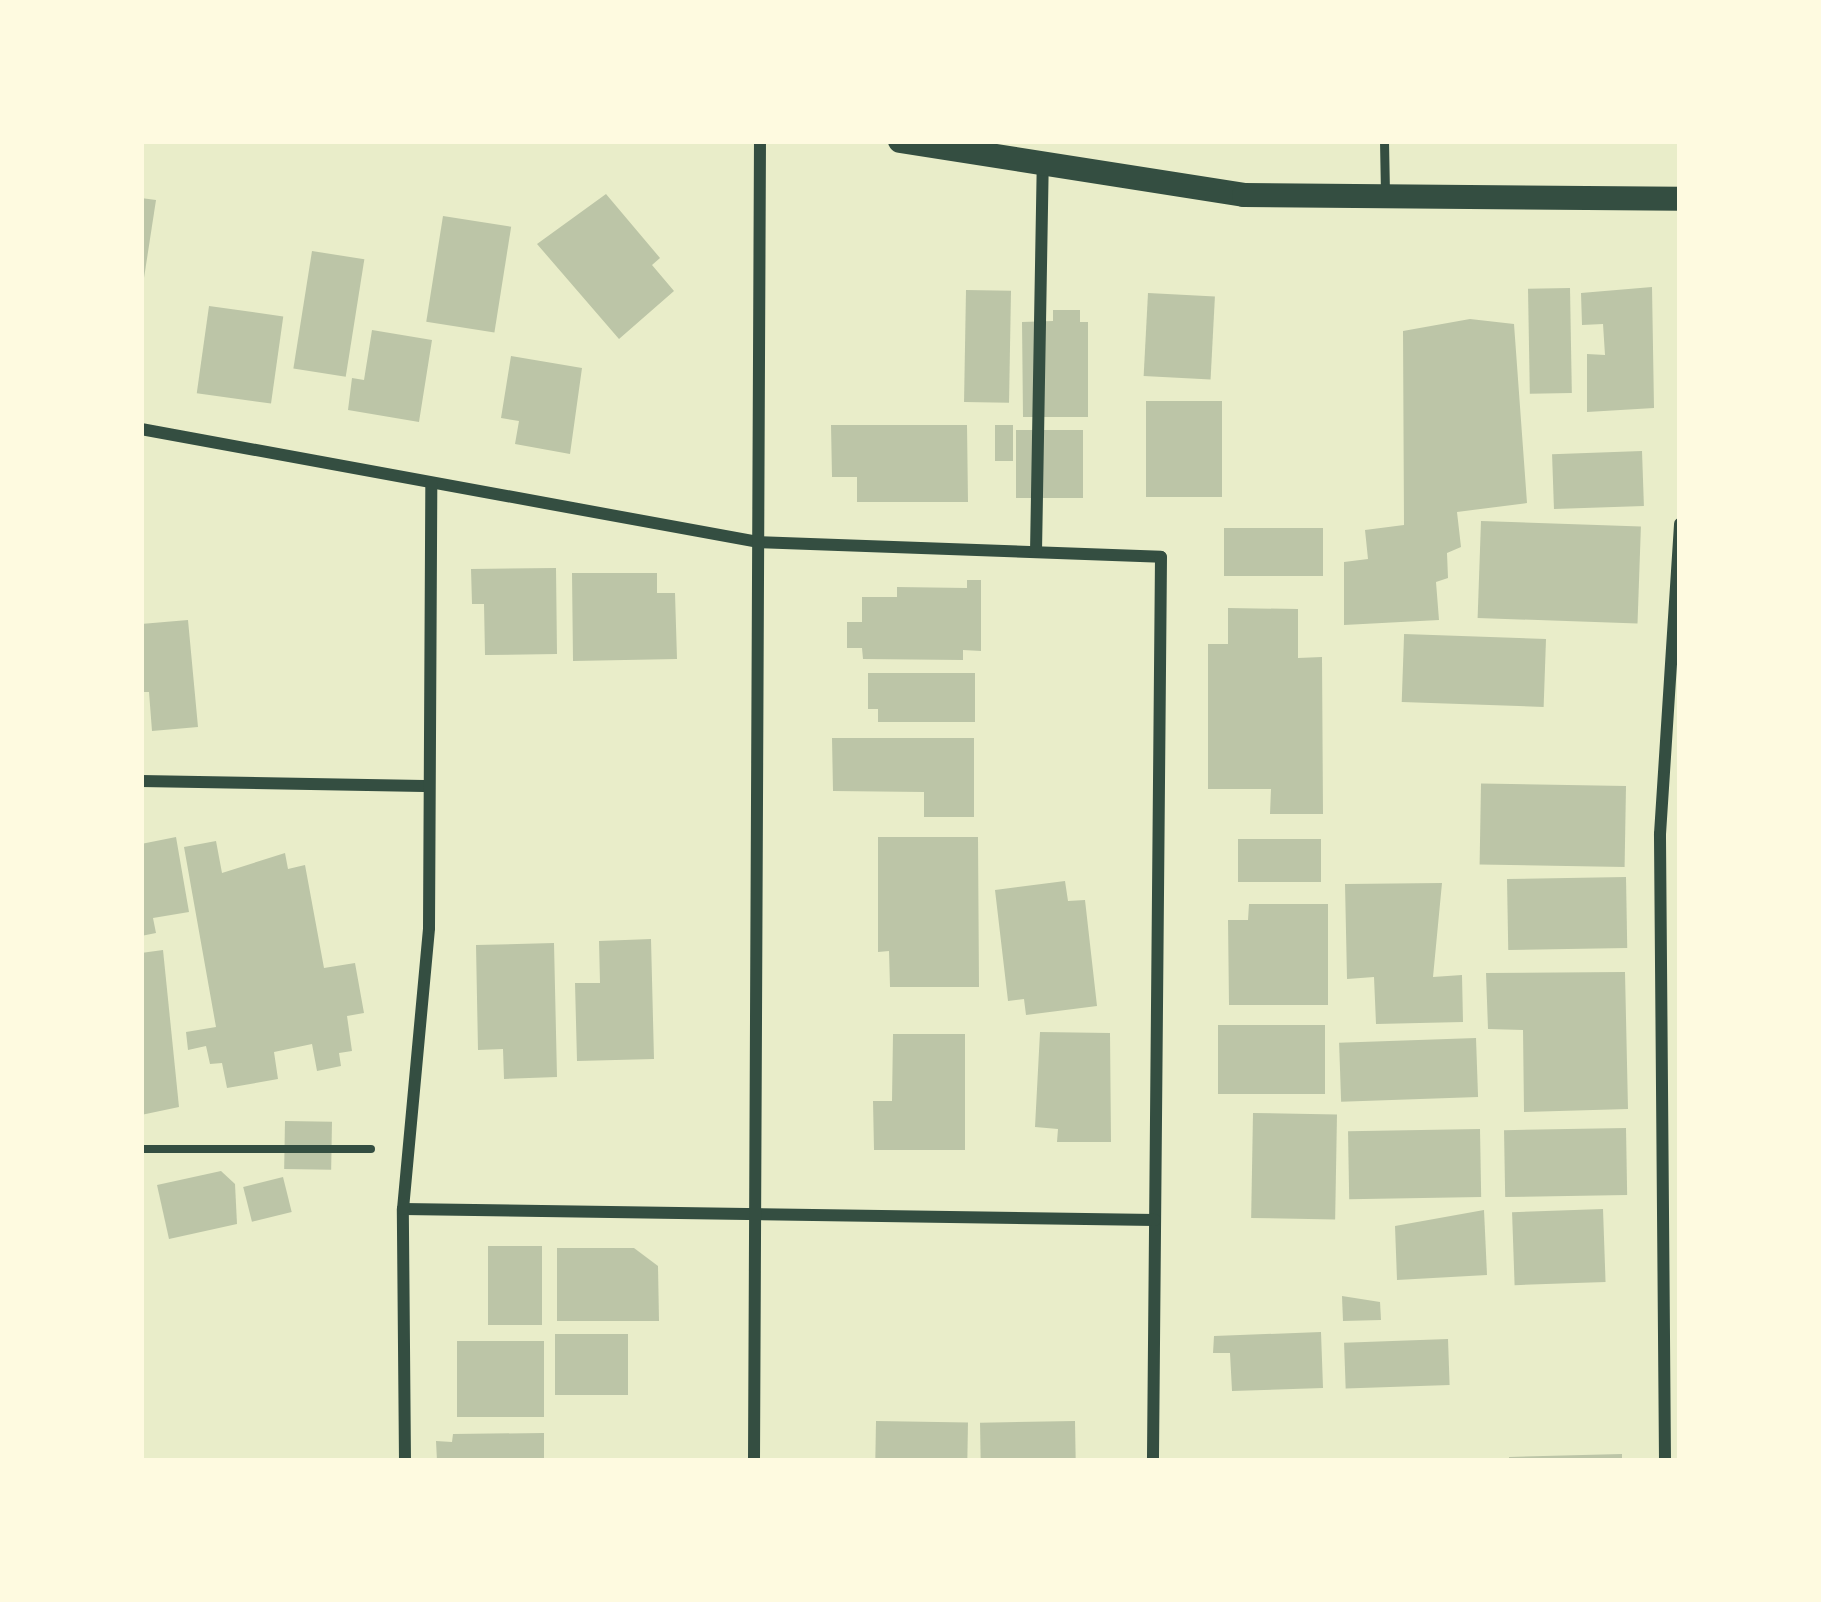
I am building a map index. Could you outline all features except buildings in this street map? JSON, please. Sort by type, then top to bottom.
[{"type":"main road","points":[[900,141],[993,149],[1043,166],[1244,195],[1680,199]]},
{"type":"street","points":[[754,1461],[760,141]]},
{"type":"street","points":[[1036,552],[1043,166]]},
{"type":"street","points":[[141,429],[758,542],[1162,557],[1154,1461]]},
{"type":"street","points":[[405,1461],[403,1209],[430,928],[424,786],[431,483]]},
{"type":"street","points":[[1665,1461],[1660,834],[1680,524]]},
{"type":"street","points":[[141,781],[424,786]]},
{"type":"street","points":[[403,1209],[1156,1220]]},
{"type":"lane","points":[[1384,141],[1385,199]]},
{"type":"path","points":[[141,1149],[408,1149]]}]
